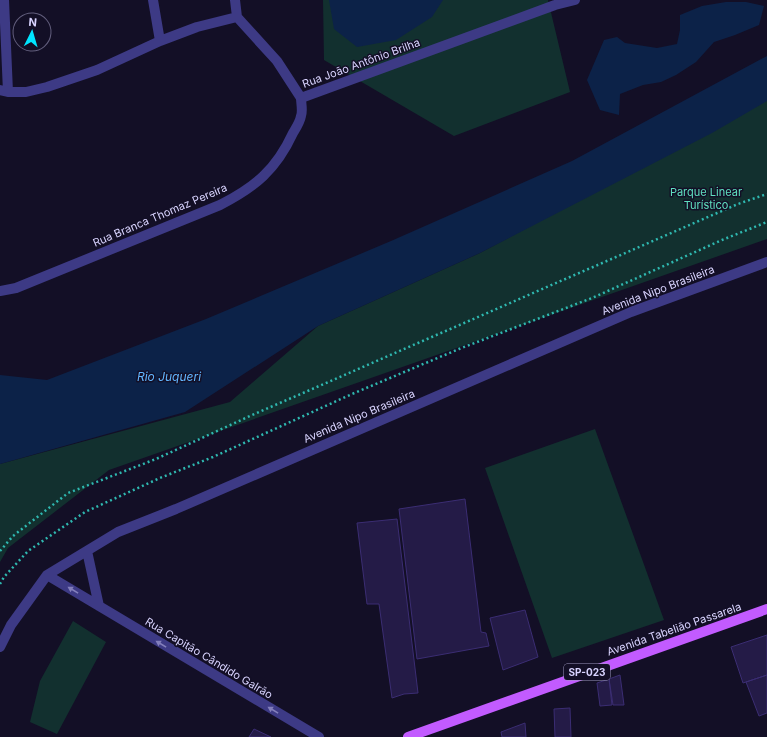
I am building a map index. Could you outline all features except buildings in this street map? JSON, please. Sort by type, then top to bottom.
[{"type":"main road","name":"Avenida Tabelião Passarela","points":[[408,737],[767,609]]},
{"type":"street","points":[[4,0],[4,91],[26,92],[47,87],[97,70],[160,41],[197,27],[237,17],[235,0]]},
{"type":"street","points":[[153,0],[160,41]]},
{"type":"street","name":"Rua João Antônio Brilha","points":[[237,17],[277,61],[301,98],[554,3],[574,0]]},
{"type":"street","name":"Rua Branca Thomaz Pereira","points":[[0,291],[16,288],[220,205],[242,194],[273,168],[289,142],[302,116],[301,98]]},
{"type":"street","name":"Avenida Nipo Brasileira","points":[[0,647],[11,625],[46,575],[118,532],[176,509],[631,312],[767,262]]},
{"type":"street","points":[[87,551],[99,606]]},
{"type":"street","name":"Rua Capitão Cândido Galrão","points":[[46,575],[307,733],[319,737]]},
{"type":"path","points":[[0,551],[13,536],[68,493],[156,459],[250,416],[738,204],[767,194]]},
{"type":"path","points":[[0,584],[4,577],[28,551],[85,512],[160,478],[213,457],[352,394],[459,349],[592,298],[722,240],[767,222]]},
{"type":"green space","points":[[323,0],[548,0],[570,92],[454,136],[324,60]]},
{"type":"green space","name":"Parque Linear Turístico","points":[[767,99],[767,239],[109,470],[8,548],[0,562],[0,464],[230,402],[318,326],[480,253]]},
{"type":"green space","points":[[595,429],[664,620],[552,658],[485,468]]},
{"type":"green space","points":[[73,621],[106,642],[57,734],[30,722],[40,681]]},
{"type":"water","points":[[329,0],[443,0],[432,17],[396,40],[357,47],[334,29]]},
{"type":"water","points":[[726,2],[746,2],[764,6],[759,25],[714,42],[696,62],[676,75],[661,82],[643,85],[620,94],[619,115],[600,110],[587,80],[604,40],[617,37],[625,43],[657,48],[677,44],[680,30],[680,15],[702,6]]},
{"type":"water","name":"Rio Juqueri","points":[[767,56],[767,101],[712,133],[480,253],[318,326],[185,412],[0,464],[0,375],[47,380],[206,319],[391,241],[572,161]]}]
